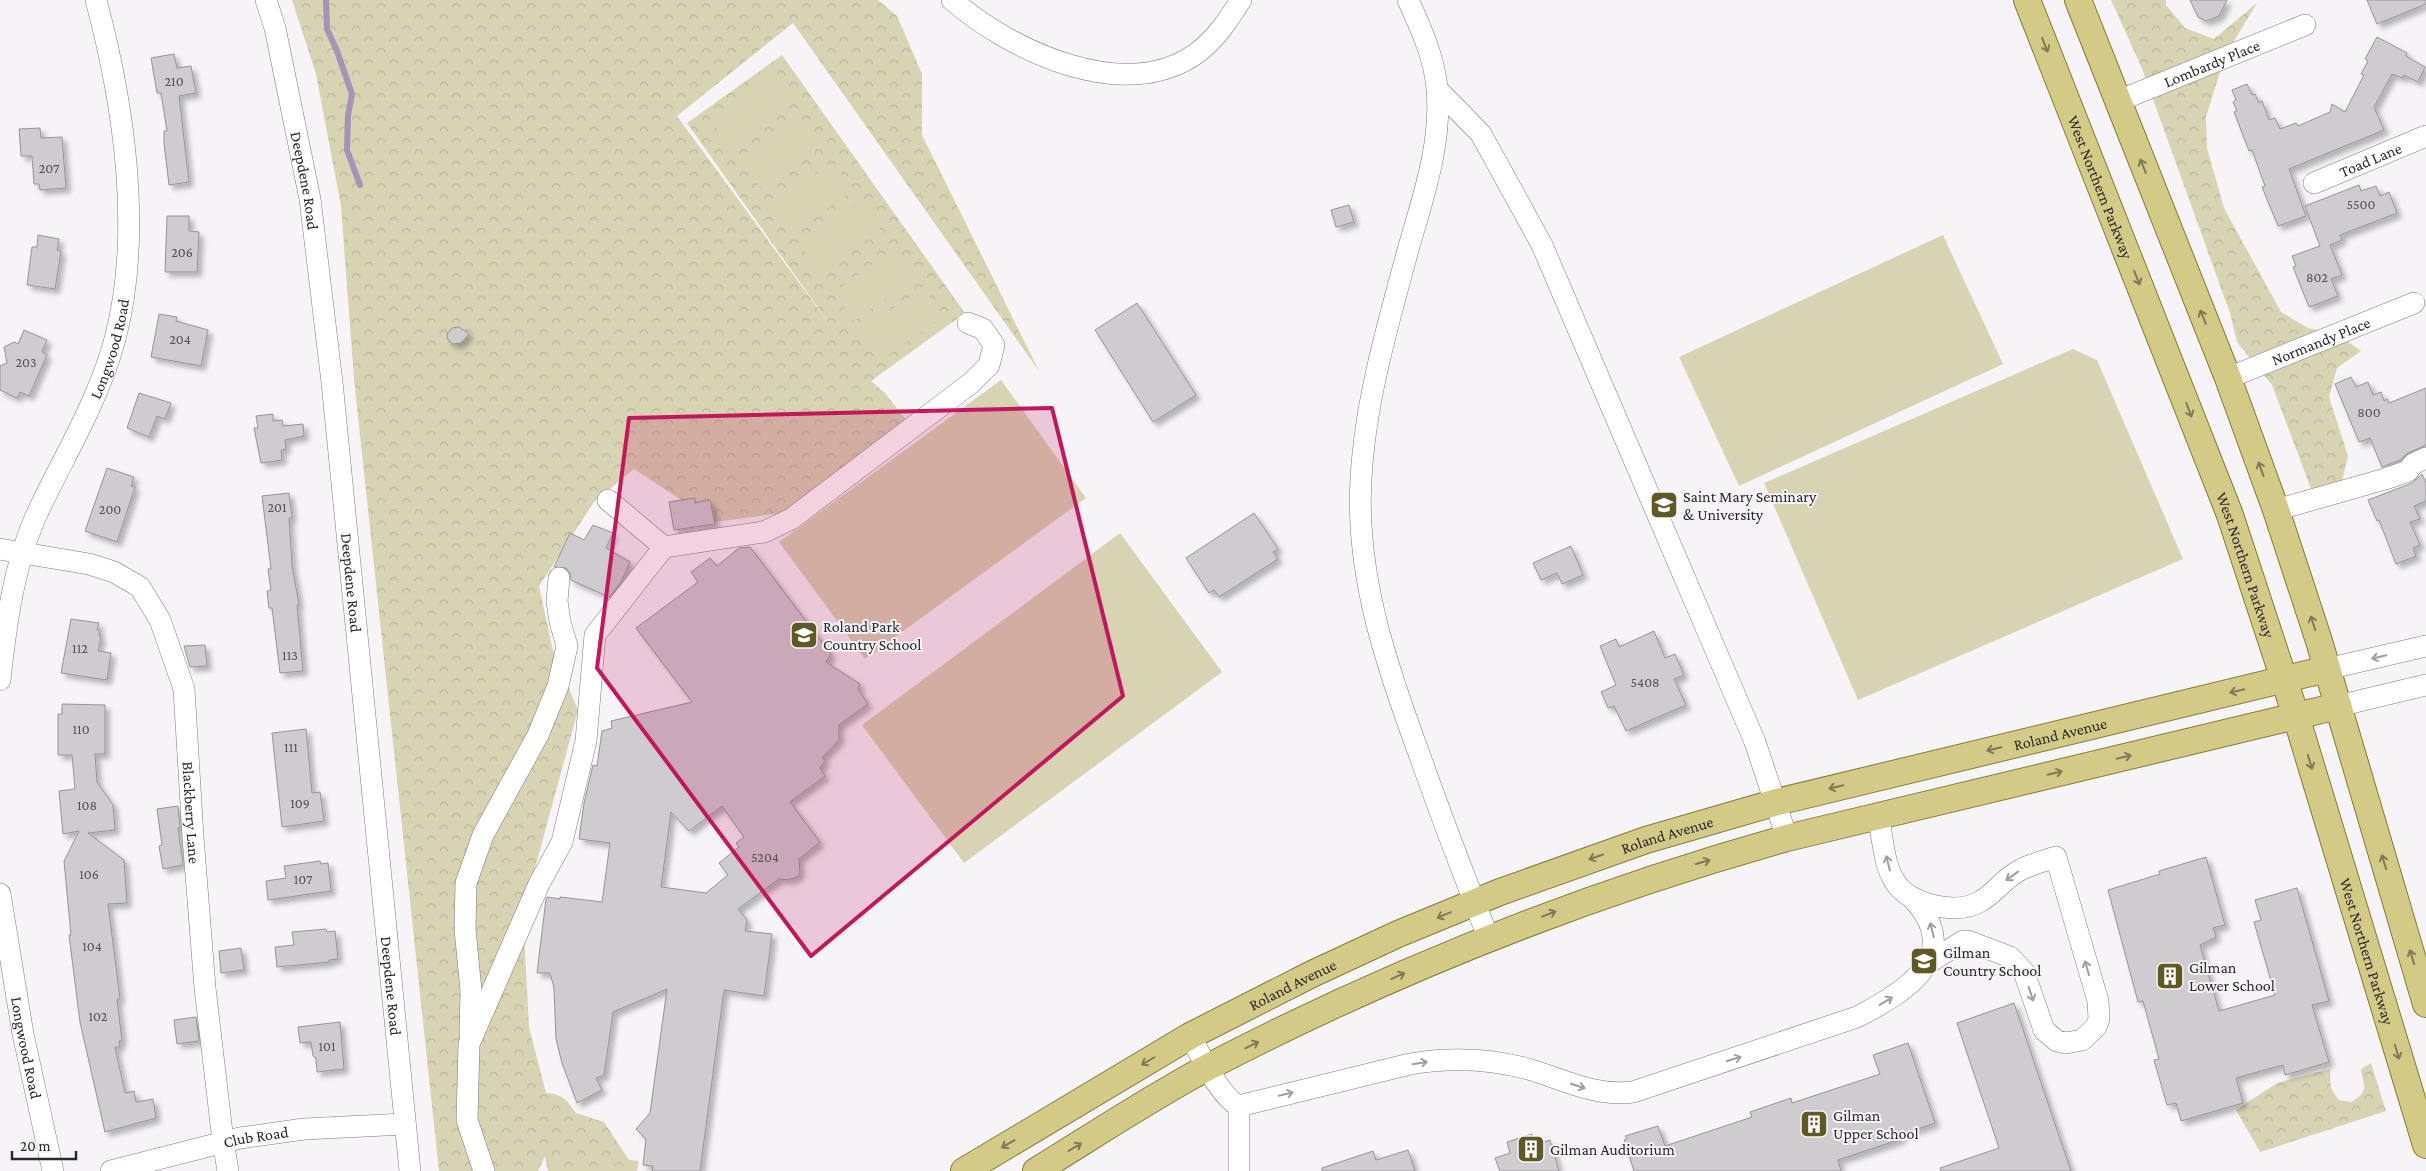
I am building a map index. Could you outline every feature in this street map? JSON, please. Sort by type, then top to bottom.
[{"type":"main road","name":"West Northern Parkway","points":[[2027,0],[2230,515],[2296,716],[2426,1145]]},
{"type":"main road","points":[[2078,0],[2228,378],[2276,510],[2327,669],[2426,1004]]},
{"type":"main road","name":"Roland Avenue","points":[[964,1171],[1190,1036],[1312,974],[1474,902],[1646,840],[1777,802],[2327,669]]},
{"type":"main road","points":[[1036,1171],[1208,1068],[1372,987],[1488,937],[1644,880],[1787,838],[1878,815],[2338,706]]},
{"type":"street","name":"Longwood Road","points":[[0,680],[14,585],[23,551],[35,519],[95,396],[115,340],[124,291],[128,256],[128,212],[124,155],[114,76],[96,0]]},
{"type":"street","name":"Deepdene Road","points":[[266,0],[275,28],[310,199],[332,382],[410,1171]]},
{"type":"street","points":[[952,0],[982,22],[1044,55],[1072,67],[1100,74],[1122,76],[1176,64],[1197,53],[1228,21],[1241,0]]},
{"type":"street","points":[[1408,0],[1421,28],[1434,69],[1437,89],[1435,145],[1429,180],[1391,312],[1367,426],[1361,479],[1361,535],[1370,596],[1383,649],[1410,730],[1488,937]]},
{"type":"street","name":"Lombardy Place","points":[[2118,101],[2306,25]]},
{"type":"street","points":[[1437,89],[1481,134],[1542,245],[1755,742],[1777,802],[1787,838]]},
{"type":"street","name":"Toad Lane","points":[[2314,183],[2426,136]]},
{"type":"street","name":"Normandy Place","points":[[2228,378],[2414,303]]},
{"type":"street","points":[[470,1044],[539,884],[562,842],[586,740],[595,635],[664,548],[764,532],[791,519],[971,383],[989,365],[994,345],[984,329],[968,324]]},
{"type":"street","points":[[2276,510],[2385,479],[2408,471],[2413,464],[2426,458]]},
{"type":"street","points":[[608,500],[664,548]]},
{"type":"street","name":"Blackberry Lane","points":[[0,549],[23,551],[89,564],[114,572],[140,587],[160,620],[184,689],[193,837],[205,978],[228,1171]]},
{"type":"street","points":[[484,1171],[467,1120],[471,991],[465,929],[466,883],[483,835],[538,735],[558,686],[568,646],[560,622],[557,600],[559,578]]},
{"type":"street","points":[[568,646],[595,645]]},
{"type":"street","name":"Roland Avenue","points":[[2327,669],[2426,646]]},
{"type":"street","points":[[2338,706],[2426,685]]},
{"type":"street","points":[[1190,1036],[1228,1098],[1239,1106],[1410,1064],[1437,1059],[1463,1058],[1528,1069],[1605,1093],[1633,1092],[1857,1017],[1891,998],[1914,979],[1927,964],[1934,950],[1933,934],[1929,919],[1914,900],[1901,891],[1891,875],[1878,815]]},
{"type":"street","points":[[1914,900],[1948,908],[1972,906],[1981,902],[2022,869],[2056,857],[2098,1001],[2099,1019],[2096,1027],[2082,1040],[2066,1043],[2057,1041],[2044,1030],[2024,972],[2015,961],[1968,941],[1958,943],[1927,964]]},
{"type":"street","name":"Longwood Road","points":[[0,894],[23,1034],[53,1171]]},
{"type":"street","points":[[1239,1106],[1239,1171]]},
{"type":"street","name":"Club Road","points":[[110,1171],[223,1141],[304,1129],[404,1124]]},
{"type":"highlighted area","points":[[1052,408],[1123,696],[811,956],[597,668],[629,418]]},
{"type":"green space","points":[[292,0],[878,0],[897,16],[922,74],[922,135],[1039,371],[793,23],[677,116],[841,340],[687,123],[782,55],[965,313],[871,381],[885,393],[906,420],[782,513],[715,522],[634,469],[594,502],[539,586],[553,651],[578,710],[523,912],[529,1027],[546,1093],[564,1098],[576,1113],[604,1122],[629,1160],[639,1161],[637,1171],[548,1171],[545,1156],[538,1171],[439,1171],[354,379],[341,206],[316,74]]},
{"type":"green space","points":[[2111,0],[2166,0],[2166,5],[2185,28],[2214,39],[2257,3],[2225,56],[2206,117],[2207,148],[2224,208],[2281,312],[2308,328],[2337,334],[2361,351],[2337,368],[2329,397],[2348,456],[2341,485],[2313,494],[2272,385],[2237,342],[2230,313],[2141,66]]},
{"type":"green space","points":[[771,76],[792,104],[731,148],[710,119]]},
{"type":"green space","points":[[799,115],[820,144],[759,187],[738,159]]},
{"type":"green space","points":[[833,162],[853,190],[792,234],[772,206]]},
{"type":"green space","points":[[861,202],[881,230],[820,274],[800,245]]},
{"type":"green space","points":[[1943,235],[2003,364],[1739,486],[1679,357]]},
{"type":"green space","points":[[895,248],[915,277],[854,321],[834,292]]},
{"type":"green space","points":[[923,287],[943,316],[882,360],[862,331]]},
{"type":"green space","points":[[2073,349],[2097,360],[2183,559],[1858,700],[1764,483]]},
{"type":"green space","points":[[1001,380],[1086,498],[865,659],[779,542]]},
{"type":"green space","points":[[1120,533],[1222,672],[964,863],[862,725]]},
{"type":"green space","points":[[2371,1063],[2386,1111],[2260,1152],[2236,1110],[2277,1083],[2330,1069],[2331,1085],[2335,1095],[2339,1100],[2351,1102],[2363,1091],[2364,1084],[2361,1069]]},
{"type":"building","points":[[2190,0],[2227,0],[2219,16],[2206,21],[2198,17]]},
{"type":"building","points":[[2367,0],[2426,0],[2426,4],[2377,24]]},
{"type":"building","points":[[2377,37],[2407,53],[2406,56],[2425,67],[2418,82],[2404,75],[2403,78],[2392,74],[2374,107],[2384,130],[2289,169],[2306,216],[2278,226],[2262,187],[2265,186],[2252,150],[2249,151],[2234,112],[2237,111],[2233,102],[2236,100],[2232,90],[2247,84],[2252,95],[2255,94],[2259,103],[2262,101],[2269,120],[2275,118],[2280,129],[2296,123],[2298,126],[2330,112],[2332,104],[2345,112],[2364,75],[2361,74],[2368,61],[2365,59]]},
{"type":"building","points":[[174,54],[177,68],[191,66],[196,93],[179,96],[189,182],[169,185],[164,143],[164,131],[167,131],[161,93],[157,93],[151,58]]},
{"type":"building","points":[[40,128],[41,138],[62,137],[66,188],[40,190],[39,184],[34,184],[32,156],[21,156],[19,129]]},
{"type":"building","points":[[2359,185],[2361,191],[2376,186],[2380,196],[2389,192],[2397,213],[2340,235],[2342,240],[2330,245],[2342,275],[2331,279],[2338,296],[2309,307],[2293,267],[2296,266],[2292,256],[2320,246],[2305,206]]},
{"type":"building","points":[[1349,205],[1354,222],[1336,227],[1331,210]]},
{"type":"building","points":[[167,216],[189,216],[189,231],[199,232],[197,272],[165,272]]},
{"type":"building","points":[[38,235],[59,239],[57,250],[61,251],[55,289],[27,285],[32,247],[37,247]]},
{"type":"building","points":[[1137,303],[1196,395],[1153,422],[1095,330]]},
{"type":"building","points":[[159,314],[177,317],[176,321],[208,330],[201,366],[151,357]]},
{"type":"building","points":[[459,327],[469,334],[461,343],[453,344],[448,340],[447,334],[452,328]]},
{"type":"building","points":[[24,330],[47,340],[42,352],[47,355],[29,396],[20,392],[17,398],[0,390],[0,366],[7,363],[4,347],[14,342],[18,344]]},
{"type":"building","points":[[2351,377],[2356,387],[2368,382],[2373,395],[2381,392],[2384,401],[2387,399],[2389,403],[2426,388],[2426,445],[2408,453],[2400,460],[2382,467],[2370,438],[2359,442],[2335,384]]},
{"type":"building","points":[[139,393],[171,403],[165,419],[157,416],[149,437],[127,428]]},
{"type":"building","points":[[273,414],[273,421],[282,420],[283,426],[303,424],[304,436],[285,440],[286,449],[281,450],[282,460],[261,463],[254,428],[258,428],[256,416]]},
{"type":"building","points":[[107,468],[134,477],[131,486],[135,487],[117,542],[85,531]]},
{"type":"building","points":[[2422,474],[2426,483],[2426,501],[2414,506],[2420,519],[2410,522],[2420,545],[2413,548],[2416,556],[2396,564],[2379,520],[2377,521],[2368,500],[2412,483]]},
{"type":"building","points":[[289,493],[292,518],[289,518],[292,566],[299,604],[297,605],[303,671],[280,673],[272,608],[269,608],[267,591],[271,590],[268,569],[271,569],[262,496]]},
{"type":"building","points":[[695,498],[695,503],[710,500],[715,524],[674,530],[669,502]]},
{"type":"building","points":[[1254,513],[1278,549],[1273,552],[1278,559],[1219,597],[1214,590],[1209,593],[1186,558]]},
{"type":"building","points":[[593,525],[613,533],[606,548],[630,562],[621,582],[609,597],[571,580],[570,573],[566,568],[554,567],[570,533],[584,540]]},
{"type":"building","points":[[1571,546],[1583,575],[1562,584],[1557,573],[1541,580],[1533,563]]},
{"type":"building","points":[[750,547],[831,654],[826,662],[860,684],[858,689],[868,704],[839,725],[839,740],[822,758],[826,760],[820,768],[825,776],[790,802],[820,842],[799,859],[800,873],[797,877],[788,880],[779,879],[738,909],[747,920],[745,931],[772,934],[764,996],[724,990],[700,1171],[652,1171],[653,1166],[643,1165],[646,1139],[636,1129],[650,1113],[667,989],[613,1012],[604,1075],[596,1078],[602,1090],[577,1103],[562,1063],[556,1039],[554,988],[550,973],[537,973],[546,899],[547,897],[560,899],[560,897],[602,902],[610,843],[579,839],[584,803],[593,765],[597,766],[602,731],[612,728],[611,721],[692,702],[636,628],[698,582],[691,572],[710,558],[717,566],[739,548]],"holes":[[[722,806],[744,837],[736,843],[739,847],[719,863],[728,875],[706,893],[661,887],[671,812],[689,831]]]},
{"type":"building","points":[[71,619],[99,623],[97,630],[100,630],[99,636],[101,637],[98,651],[111,653],[107,680],[61,673]]},
{"type":"building","points":[[1654,631],[1665,658],[1675,654],[1684,675],[1674,679],[1686,705],[1626,731],[1614,706],[1608,708],[1601,692],[1616,685],[1600,646],[1616,639],[1619,647]]},
{"type":"building","points":[[205,645],[207,666],[190,667],[184,646]]},
{"type":"building","points":[[62,704],[105,705],[105,754],[95,754],[97,782],[113,805],[115,830],[88,833],[124,860],[127,903],[108,904],[120,999],[117,999],[122,1041],[119,1041],[120,1047],[115,1047],[125,1093],[134,1091],[136,1102],[153,1099],[156,1118],[105,1132],[80,1022],[69,935],[71,935],[64,861],[79,831],[63,834],[59,791],[75,789],[72,755],[58,755],[58,714],[62,714]]},
{"type":"building","points":[[306,729],[312,793],[320,792],[324,821],[282,827],[272,733]]},
{"type":"building","points":[[178,806],[180,828],[178,828],[183,865],[163,869],[159,846],[162,845],[157,809]]},
{"type":"building","name":"Gilman Lower School","points":[[2206,857],[2225,925],[2213,928],[2216,937],[2200,945],[2219,1011],[2275,995],[2254,922],[2261,920],[2255,900],[2297,888],[2329,1001],[2312,1005],[2329,1062],[2285,1075],[2283,1065],[2236,1078],[2243,1103],[2181,1121],[2176,1103],[2167,1105],[2154,1060],[2159,1059],[2143,1001],[2138,1002],[2108,890],[2160,874],[2159,871]]},
{"type":"building","points":[[320,861],[321,864],[328,863],[331,891],[268,900],[266,881],[286,878],[284,866]]},
{"type":"building","points":[[326,929],[327,932],[335,931],[338,959],[329,960],[330,962],[277,967],[275,947],[294,945],[292,932]]},
{"type":"building","points":[[241,948],[244,970],[221,973],[219,951]]},
{"type":"building","name":"Gilman Country School","points":[[2014,1003],[2071,1171],[1941,1171],[1940,1168],[1999,1148],[1957,1023]]},
{"type":"building","points":[[196,1017],[199,1041],[177,1044],[174,1020]]},
{"type":"building","points":[[340,1022],[344,1069],[317,1072],[316,1058],[313,1056],[311,1042],[300,1043],[298,1027]]},
{"type":"building","name":"Gilman Upper School","points":[[1908,1043],[1935,1123],[1900,1135],[1901,1139],[1838,1160],[1841,1171],[1634,1171],[1624,1140],[1627,1139],[1625,1136],[1658,1126],[1665,1146],[1752,1117],[1750,1112],[1791,1098],[1792,1103],[1880,1074],[1873,1055]]},
{"type":"building","name":"Gilman Auditorium","points":[[1532,1134],[1535,1145],[1550,1140],[1559,1171],[1500,1171],[1495,1158],[1510,1153],[1507,1142]]},
{"type":"building","points":[[1408,1150],[1415,1171],[1322,1171],[1322,1168],[1373,1151],[1376,1160]]},
{"type":"waterway","points":[[326,0],[327,29],[352,94],[348,115],[347,150],[360,185]]},
{"type":"place","name":"Saint Mary Seminary & University","points":[[1664,505]]},
{"type":"place","name":"Roland Park Country School","points":[[804,635]]},
{"type":"place","name":"Gilman Country School","points":[[1924,961]]},
{"type":"place","name":"Gilman Lower School","points":[[2170,976]]},
{"type":"place","name":"Gilman Upper School","points":[[1814,1124]]},
{"type":"place","name":"Gilman Auditorium","points":[[1531,1149]]}]
